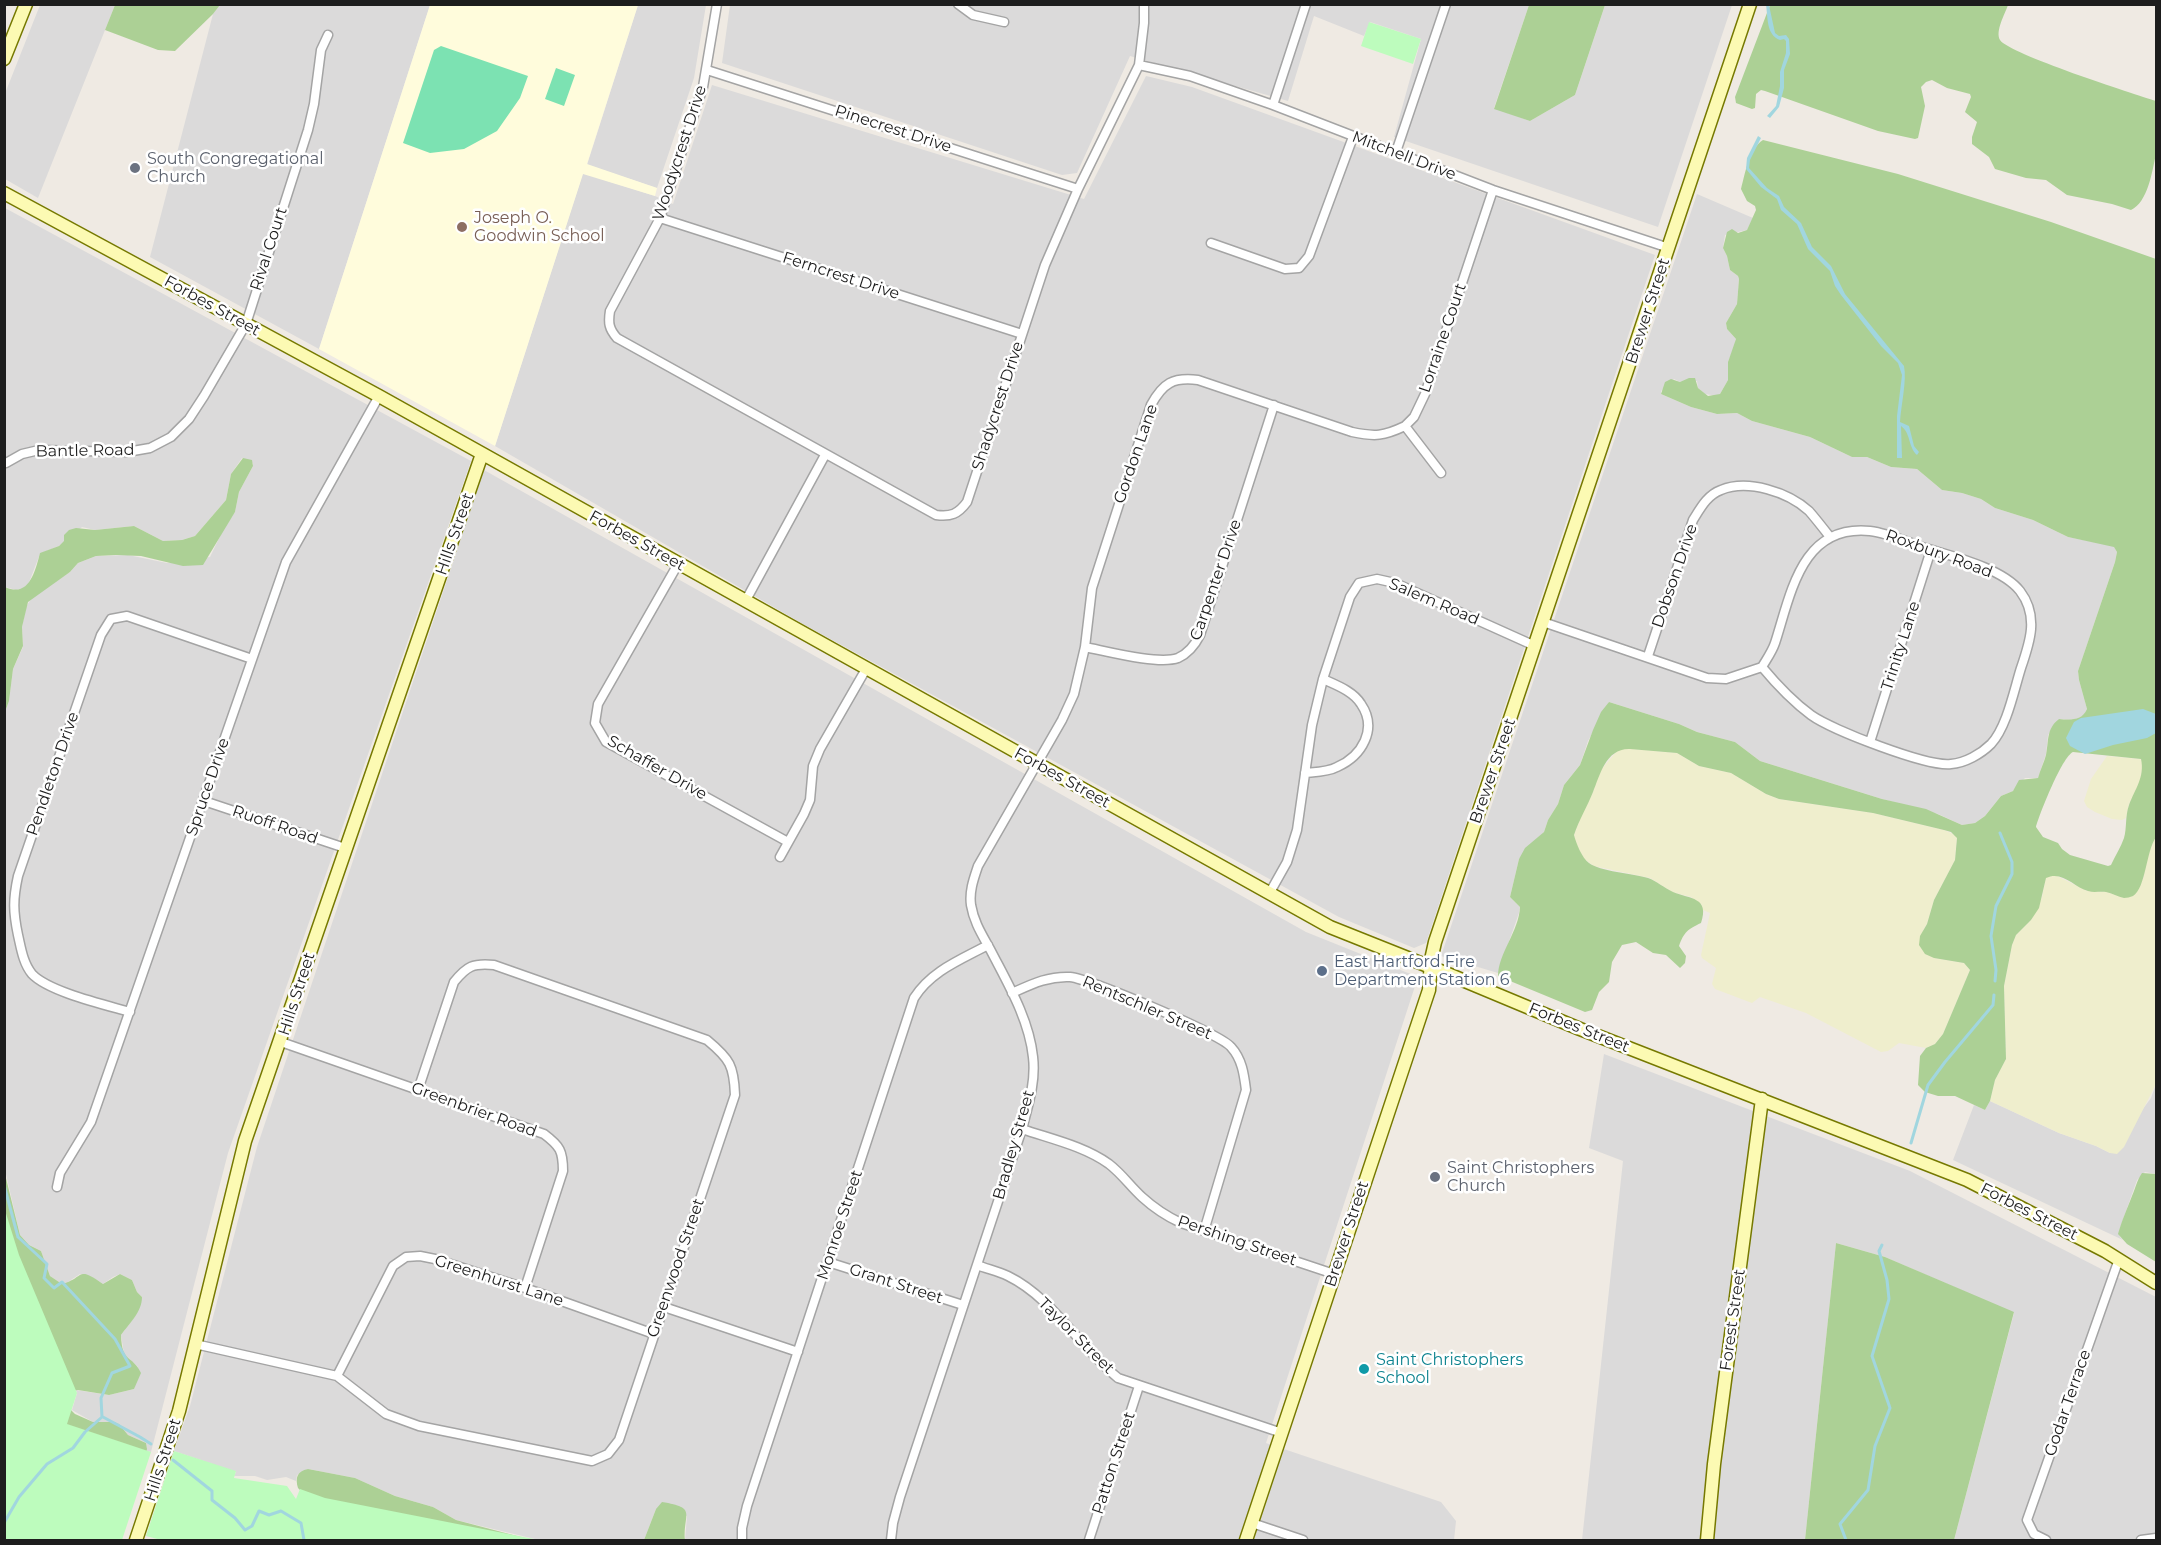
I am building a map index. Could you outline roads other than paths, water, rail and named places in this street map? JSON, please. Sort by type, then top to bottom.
[{"type":"main road","points":[[4,59],[26,4]]},
{"type":"main road","name":"Brewer Street","points":[[1246,1540],[1429,990],[1435,942],[1750,4]]},
{"type":"main road","name":"Forbes Street","points":[[4,193],[380,396],[1341,933],[1967,1180],[2119,1259],[2157,1283]]},
{"type":"main road","name":"Hills Street","points":[[136,1540],[178,1413],[245,1141],[482,454]]},
{"type":"main road","name":"Forest Street","points":[[1707,1540],[1714,1464],[1762,1100]]},
{"type":"street","name":"Woodycrest Drive","points":[[717,4],[707,70],[660,218],[610,311],[608,321],[611,331],[617,338],[825,455]]},
{"type":"street","points":[[958,4],[973,15],[1004,22]]},
{"type":"street","name":"Shadycrest Drive","points":[[825,455],[936,515],[949,517],[960,511],[967,502],[1045,265],[1078,189],[1139,65],[1144,4]]},
{"type":"street","points":[[1273,105],[1306,4]]},
{"type":"street","points":[[1396,152],[1446,4]]},
{"type":"street","name":"Rival Court","points":[[246,324],[308,130],[321,50],[328,35]]},
{"type":"street","name":"Mitchell Drive","points":[[1139,65],[1190,76],[1273,105],[1493,190],[1669,248]]},
{"type":"street","name":"Pinecrest Drive","points":[[707,70],[1078,189]]},
{"type":"street","points":[[1210,243],[1285,269],[1299,268],[1309,256],[1353,137]]},
{"type":"street","name":"Lorraine Court","points":[[1405,426],[1414,417],[1425,394],[1493,190]]},
{"type":"street","name":"Ferncrest Drive","points":[[660,218],[1022,334]]},
{"type":"street","name":"Bantle Road","points":[[6,463],[22,454],[39,450],[127,452],[150,448],[171,437],[189,419],[199,404],[246,324]]},
{"type":"street","name":"Gordon Lane","points":[[1036,764],[1074,694],[1084,647],[1092,588],[1151,405],[1157,393],[1168,384],[1181,378],[1198,380],[1352,432],[1374,436],[1390,433],[1405,426]]},
{"type":"street","name":"Spruce Drive","points":[[57,1187],[60,1173],[83,1139],[91,1122],[286,562],[380,396]]},
{"type":"street","name":"Carpenter Drive","points":[[1084,647],[1158,660],[1177,658],[1192,648],[1200,635],[1274,405]]},
{"type":"street","points":[[1405,426],[1441,474]]},
{"type":"street","points":[[746,600],[825,455]]},
{"type":"street","name":"Dobson Drive","points":[[1648,656],[1693,520],[1703,503],[1719,490],[1739,486],[1760,488],[1783,495],[1808,511],[1830,537]]},
{"type":"street","name":"Roxbury Road","points":[[1762,667],[1784,692],[1812,716],[1870,742],[1926,761],[1950,764],[1971,758],[1991,744],[2002,727],[2030,643],[2032,623],[2029,605],[2019,590],[2005,578],[1986,569],[1870,531],[1850,531],[1830,537]]},
{"type":"street","points":[[1543,622],[1707,678],[1726,679],[1762,667],[1774,646],[1791,590],[1802,566],[1815,548],[1830,537]]},
{"type":"street","name":"Trinity Lane","points":[[1870,742],[1932,550]]},
{"type":"street","name":"Schaffer Drive","points":[[678,564],[598,704],[595,723],[606,742],[788,842]]},
{"type":"street","name":"Salem Road","points":[[1269,894],[1287,862],[1297,830],[1312,725],[1323,679],[1350,597],[1359,583],[1377,579],[1395,583],[1535,646]]},
{"type":"street","name":"Pendleton Drive","points":[[130,1012],[54,987],[32,973],[23,956],[13,900],[26,854],[101,635],[111,619],[127,616],[252,659]]},
{"type":"street","points":[[780,857],[810,800],[813,766],[820,749],[866,669]]},
{"type":"street","points":[[1305,773],[1335,768],[1354,758],[1366,742],[1368,721],[1361,703],[1344,688],[1323,679]]},
{"type":"street","name":"Bradley Street","points":[[891,1540],[900,1497],[1022,1129],[1033,1085],[1033,1057],[1027,1028],[1012,993],[977,927],[970,904],[971,885],[978,866],[1036,764]]},
{"type":"street","name":"Ruoff Road","points":[[204,801],[345,848]]},
{"type":"street","name":"Monroe Street","points":[[742,1540],[747,1506],[914,998],[923,984],[935,974],[987,945]]},
{"type":"street","name":"Greenwood Street","points":[[195,1344],[337,1376],[386,1413],[418,1426],[591,1461],[608,1454],[619,1440],[735,1095],[734,1072],[725,1055],[707,1041],[494,965],[478,963],[464,970],[454,982],[418,1090]]},
{"type":"street","name":"Rentschler Street","points":[[1012,993],[1047,978],[1071,977],[1093,983],[1210,1032],[1230,1046],[1242,1066],[1246,1089],[1204,1231]]},
{"type":"street","name":"Greenbrier Road","points":[[281,1042],[543,1134],[555,1142],[563,1155],[563,1172],[525,1288]]},
{"type":"street","name":"Pershing Street","points":[[1022,1129],[1087,1151],[1107,1162],[1159,1212],[1180,1223],[1334,1274]]},
{"type":"street","name":"Greenhurst Lane","points":[[337,1376],[393,1266],[406,1257],[428,1257],[525,1288],[654,1334]]},
{"type":"street","name":"Godar Terrace","points":[[2046,1540],[2034,1534],[2027,1520],[2119,1259]]},
{"type":"street","name":"Grant Street","points":[[828,1262],[963,1305]]},
{"type":"street","name":"Taylor Street","points":[[977,1265],[1008,1276],[1026,1287],[1048,1306],[1099,1362],[1118,1378],[1282,1433]]},
{"type":"street","points":[[664,1306],[798,1352]]},
{"type":"street","name":"Patton Street","points":[[1089,1540],[1139,1386]]},
{"type":"street","points":[[1252,1523],[1303,1540]]},
{"type":"street","points":[[2141,1540],[2157,1538]]},
{"type":"water","points":[[1766,5],[1769,5],[1775,33],[1779,36],[1786,35],[1789,39],[1790,54],[1784,70],[1784,88],[1779,107],[1770,118],[1767,116],[1776,106],[1780,72],[1786,53],[1786,41],[1775,38],[1772,34]]},
{"type":"water","points":[[1758,136],[1761,138],[1750,160],[1749,168],[1767,188],[1779,196],[1784,207],[1801,223],[1812,247],[1831,266],[1845,294],[1904,366],[1900,422],[1909,426],[1914,446],[1919,452],[1917,455],[1901,426],[1902,458],[1897,458],[1897,416],[1902,375],[1898,363],[1881,346],[1841,295],[1830,271],[1808,249],[1797,224],[1781,210],[1777,199],[1761,187],[1746,169],[1747,158]]},
{"type":"water","points":[[2143,709],[2156,714],[2156,733],[2147,738],[2085,754],[2070,746],[2066,738],[2074,722],[2081,718]]},
{"type":"waterway","points":[[1995,981],[1996,970],[1991,936],[1996,906],[2012,874],[2012,862],[2000,833]]},
{"type":"waterway","points":[[1911,1143],[1928,1085],[1993,1005],[1994,995]]},
{"type":"waterway","points":[[4,1185],[18,1237],[47,1264],[44,1278],[54,1288],[62,1282],[115,1339],[130,1366],[112,1373],[101,1398],[102,1417],[85,1432],[73,1448],[47,1464],[19,1497],[4,1523]]},
{"type":"waterway","points":[[1846,1540],[1840,1524],[1868,1490],[1875,1446],[1890,1408],[1872,1356],[1889,1299],[1887,1280],[1879,1251],[1882,1245]]},
{"type":"waterway","points":[[103,1417],[151,1444]]},
{"type":"waterway","points":[[173,1460],[212,1491],[212,1500],[235,1518],[245,1530],[252,1526],[259,1511],[269,1515],[281,1511],[301,1523],[304,1540]]},
{"type":"place","name":"South Congregational Church","points":[[135,168]]},
{"type":"place","name":"Joseph O. Goodwin School","points":[[462,227]]},
{"type":"place","name":"East Hartford Fire Department Station 6","points":[[1322,971]]},
{"type":"place","name":"Saint Christophers Church","points":[[1435,1177]]},
{"type":"place","name":"Saint Christophers School","points":[[1364,1369]]}]
